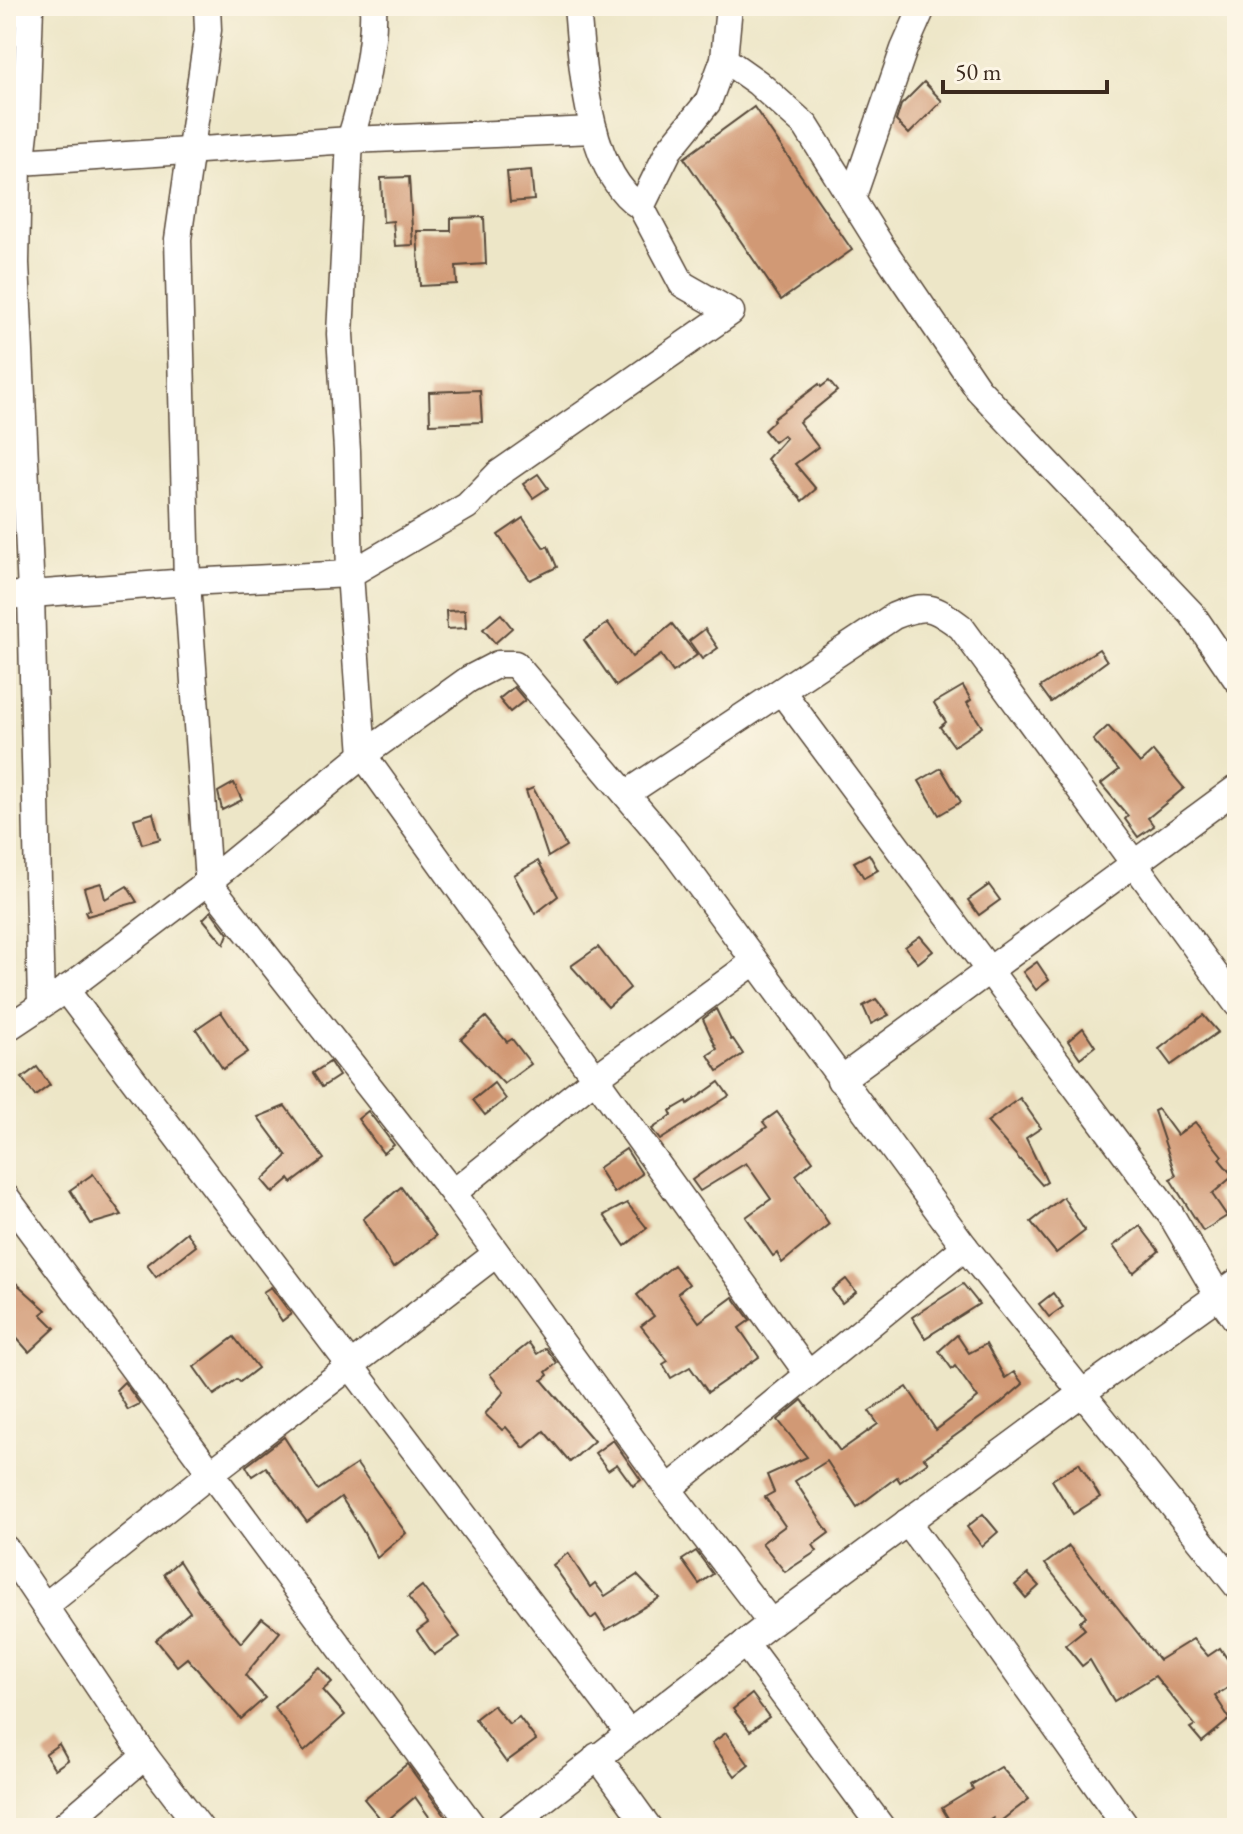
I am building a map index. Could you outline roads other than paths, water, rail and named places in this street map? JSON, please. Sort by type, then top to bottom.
[{"type":"street","points":[[30,6],[26,124],[23,150],[12,164],[19,595],[41,1004]]},
{"type":"street","points":[[207,6],[208,30],[178,239],[187,582],[208,882],[453,1193],[668,1489],[771,1623]]},
{"type":"street","points":[[373,6],[374,24],[358,116],[350,140],[340,334],[350,574],[363,755],[808,1374]]},
{"type":"street","points":[[19,595],[350,574],[467,506],[498,474],[731,312],[682,284],[641,207],[626,198],[602,155],[594,130],[583,66],[577,6]]},
{"type":"street","points":[[641,207],[669,150],[708,102],[724,59],[729,6]]},
{"type":"street","points":[[852,199],[904,49],[923,6]]},
{"type":"street","points":[[724,59],[758,83],[806,126],[978,389],[1192,614],[1237,680]]},
{"type":"street","points":[[12,164],[350,140],[594,130]]},
{"type":"street","points":[[626,794],[894,616],[919,607],[940,612],[961,627],[1237,1004]]},
{"type":"street","points":[[6,1029],[208,882],[363,755],[469,679],[498,664],[515,664],[674,851],[965,1247],[1237,1586]]},
{"type":"street","points":[[782,692],[987,972],[1228,1289],[1237,1321]]},
{"type":"street","points":[[840,1080],[1237,788]]},
{"type":"street","points":[[453,1193],[595,1078],[754,962]]},
{"type":"street","points":[[65,989],[628,1732]]},
{"type":"street","points":[[6,1197],[474,1828]]},
{"type":"street","points":[[668,1489],[965,1247]]},
{"type":"street","points":[[45,1606],[211,1473],[496,1254]]},
{"type":"street","points":[[507,1828],[771,1623],[1228,1289]]},
{"type":"street","points":[[907,1522],[1127,1828]]},
{"type":"street","points":[[6,1549],[145,1756],[200,1828]]},
{"type":"street","points":[[745,1643],[882,1828]]},
{"type":"street","points":[[61,1828],[145,1756]]},
{"type":"street","points":[[597,1756],[649,1828]]}]
